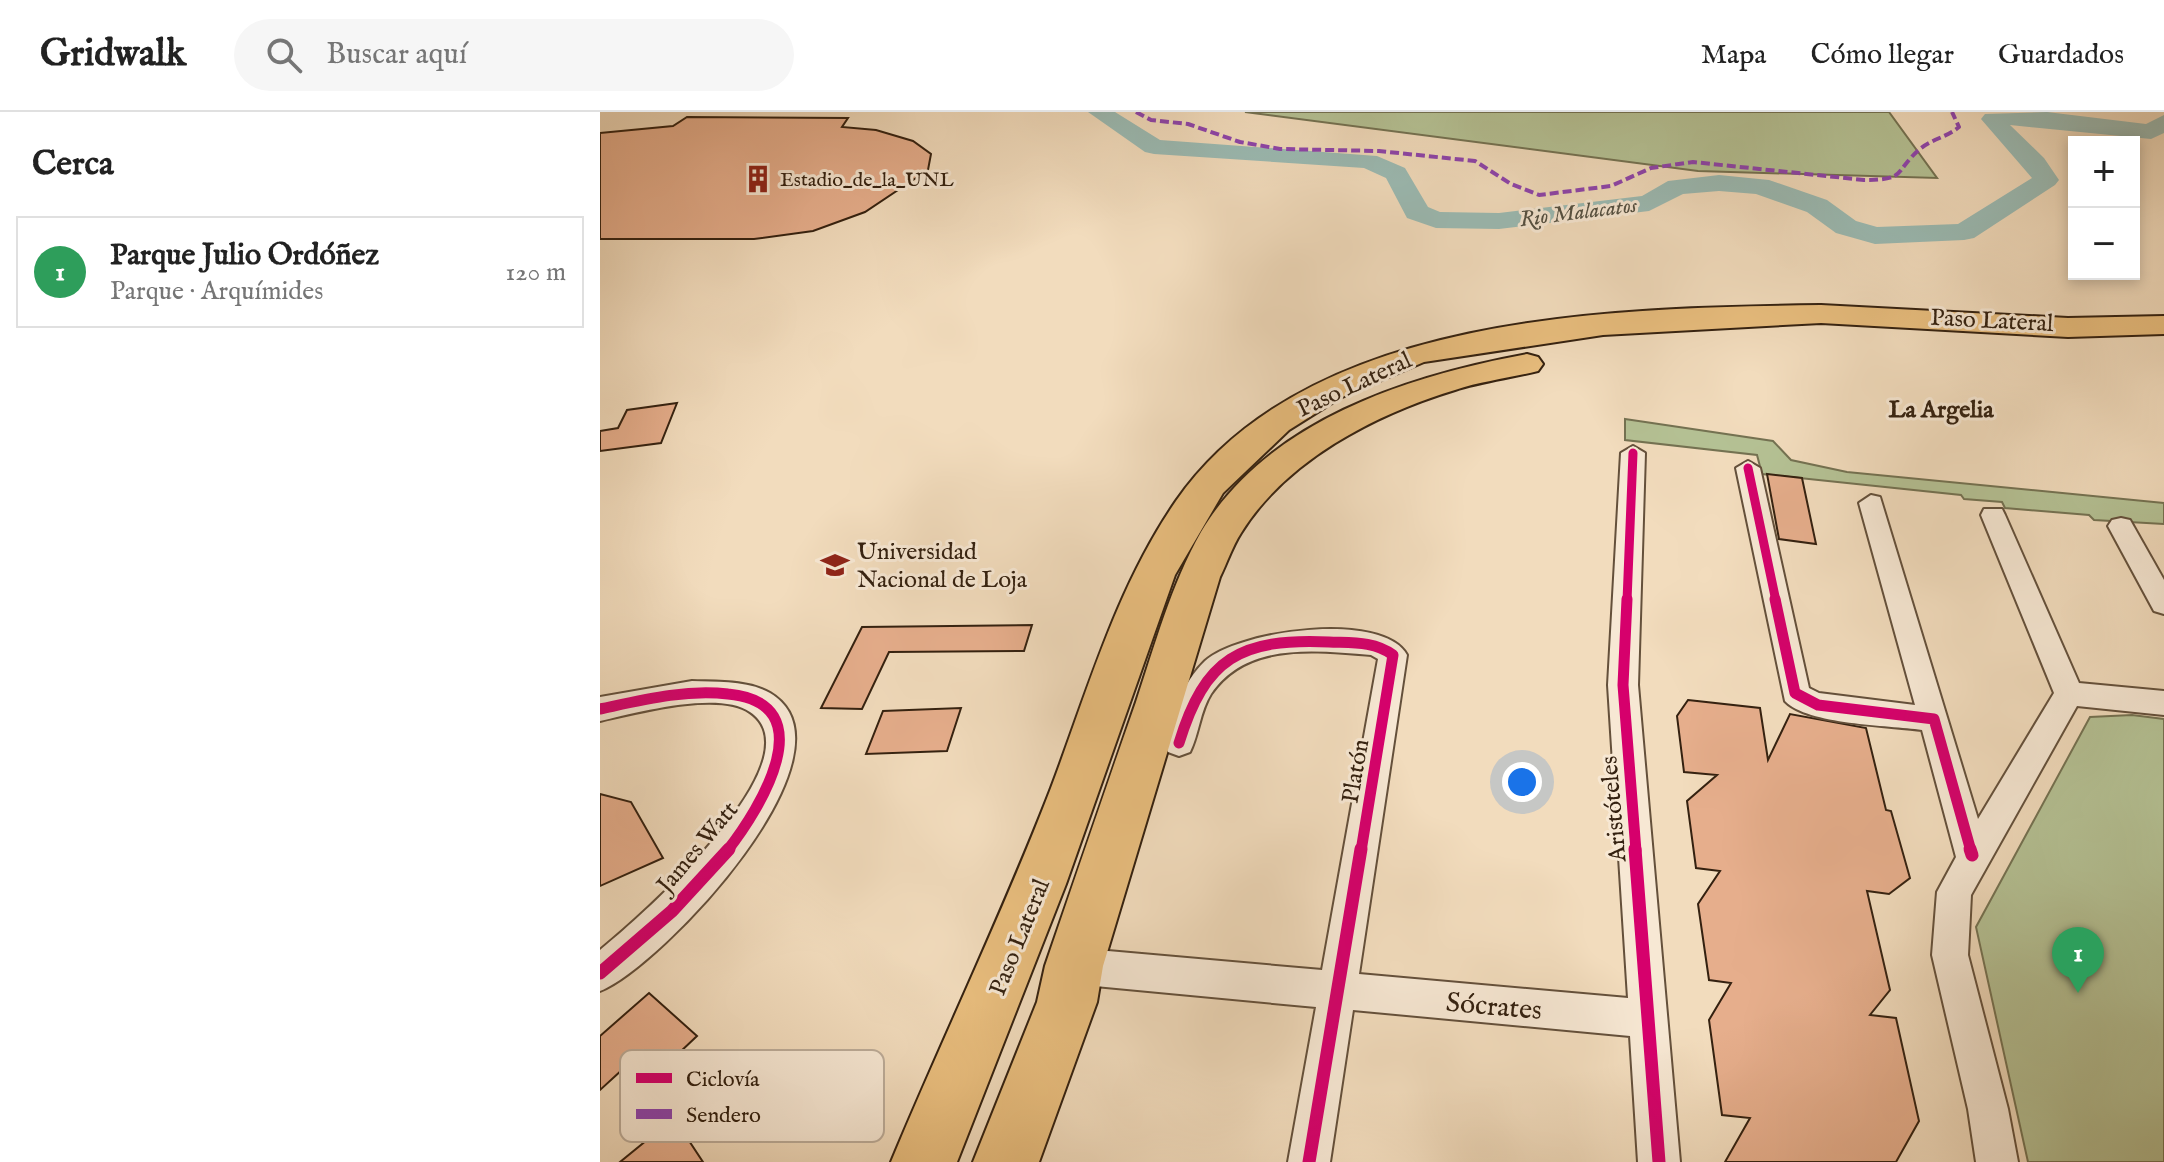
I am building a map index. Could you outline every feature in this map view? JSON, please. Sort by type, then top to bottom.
[{"type":"highway","name":"Paso Lateral","points":[[924,1162],[1020,940],[1137,616],[1171,540],[1222,470],[1263,430],[1315,396],[1384,364],[1435,349],[1568,329],[1821,313],[2084,326],[2164,325]]},
{"type":"highway","name":"Paso Lateral","points":[[1006,1162],[1067,1002],[1074,966],[1199,577],[1227,524],[1267,480],[1318,439],[1375,409],[1481,371],[1706,338],[1837,336],[2164,353]]},
{"type":"street","name":"Aristóteles","points":[[1633,453],[1623,685],[1659,1162]]},
{"type":"street","points":[[1748,468],[1792,686],[1808,702],[1934,719]]},
{"type":"street","points":[[1871,503],[1972,855]]},
{"type":"street","points":[[1993,515],[2069,694]]},
{"type":"street","points":[[2121,526],[2164,604]]},
{"type":"street","name":"Platón","points":[[1179,743],[1202,684],[1229,655],[1272,643],[1371,644],[1381,646],[1393,655],[1309,1162]]},
{"type":"street","name":"James Watt","points":[[600,709],[697,690],[745,694],[767,704],[777,719],[781,742],[776,767],[733,843],[669,912],[600,973]]},
{"type":"street","points":[[2069,694],[2164,703]]},
{"type":"street","points":[[1997,1162],[1988,1109],[1950,955],[1954,892],[1972,855],[2069,694]]},
{"type":"street","name":"Sócrates","points":[[1074,966],[1650,1019]]},
{"type":"green space","points":[[1245,112],[1889,112],[1937,178],[1698,171]]},
{"type":"green space","points":[[1625,419],[1773,441],[1791,460],[1847,472],[2164,503],[2164,524],[2094,520],[2089,515],[2005,508],[2002,502],[1964,499],[1961,495],[1762,474],[1757,455],[1625,440]]},
{"type":"green space","points":[[2132,715],[2164,719],[2164,1162],[2028,1162],[1976,927],[2090,717]]},
{"type":"building","name":"Estadio_de_la_UNL","points":[[687,117],[848,118],[842,127],[876,130],[913,141],[931,154],[928,170],[865,212],[813,231],[754,239],[600,239],[600,133],[673,126]]},
{"type":"building","points":[[677,403],[661,443],[600,451],[600,431],[618,428],[627,410]]},
{"type":"building","points":[[1767,474],[1802,478],[1816,544],[1779,539]]},
{"type":"building","points":[[1032,625],[1024,651],[889,652],[862,709],[821,708],[862,627]]},
{"type":"building","points":[[1688,700],[1760,708],[1768,760],[1790,714],[1866,728],[1886,810],[1891,811],[1910,878],[1889,894],[1867,891],[1890,990],[1870,1015],[1896,1018],[1919,1121],[1896,1162],[1725,1162],[1750,1118],[1722,1115],[1709,1020],[1731,983],[1709,980],[1698,904],[1720,871],[1696,868],[1687,801],[1717,775],[1684,772],[1677,716]]},
{"type":"building","points":[[961,708],[947,751],[866,754],[883,711]]},
{"type":"building","points":[[600,794],[631,802],[663,858],[600,886]]},
{"type":"building","points":[[649,993],[697,1036],[682,1050],[620,1050],[620,1072],[600,1090],[600,1036]]},
{"type":"building","points":[[645,1142],[690,1142],[703,1162],[620,1162]]},
{"type":"waterway","name":"Rio Malacatos","points":[[1099,112],[1154,147],[1368,161],[1396,173],[1417,212],[1436,220],[1499,221],[1649,203],[1677,187],[1719,183],[1760,186],[1817,206],[1846,227],[1875,236],[1964,232],[2046,180],[2036,164],[1993,119],[2052,119],[2151,132],[2164,122]]},
{"type":"marked path","points":[[1136,112],[1151,120],[1188,124],[1240,142],[1280,149],[1379,151],[1475,161],[1511,184],[1539,195],[1569,194],[1611,186],[1651,168],[1693,162],[1864,180],[1890,179],[1900,174],[1920,149],[1959,127],[1952,112]]},
{"type":"cycle path","points":[[1633,453],[1623,685],[1659,1162]]},
{"type":"cycle path","points":[[1748,468],[1795,693],[1801,699],[1818,705],[1934,719],[1972,855]]},
{"type":"cycle path","points":[[1179,743],[1201,686],[1217,668],[1235,655],[1255,647],[1301,641],[1371,644],[1381,646],[1393,655],[1309,1162]]},
{"type":"cycle path","points":[[600,709],[692,693],[730,694],[759,702],[777,719],[781,747],[768,787],[721,859],[672,911],[600,973]]},
{"type":"place","name":"Estadio_de_la_UNL","points":[[758,179]]},
{"type":"place","name":"Universidad Nacional de Loja","points":[[835,565]]},
{"type":"place","name":"Parque Julio Ordóñez","points":[[2078,993]]},
{"type":"district","name":"La Argelia","points":[[1941,409]]}]
